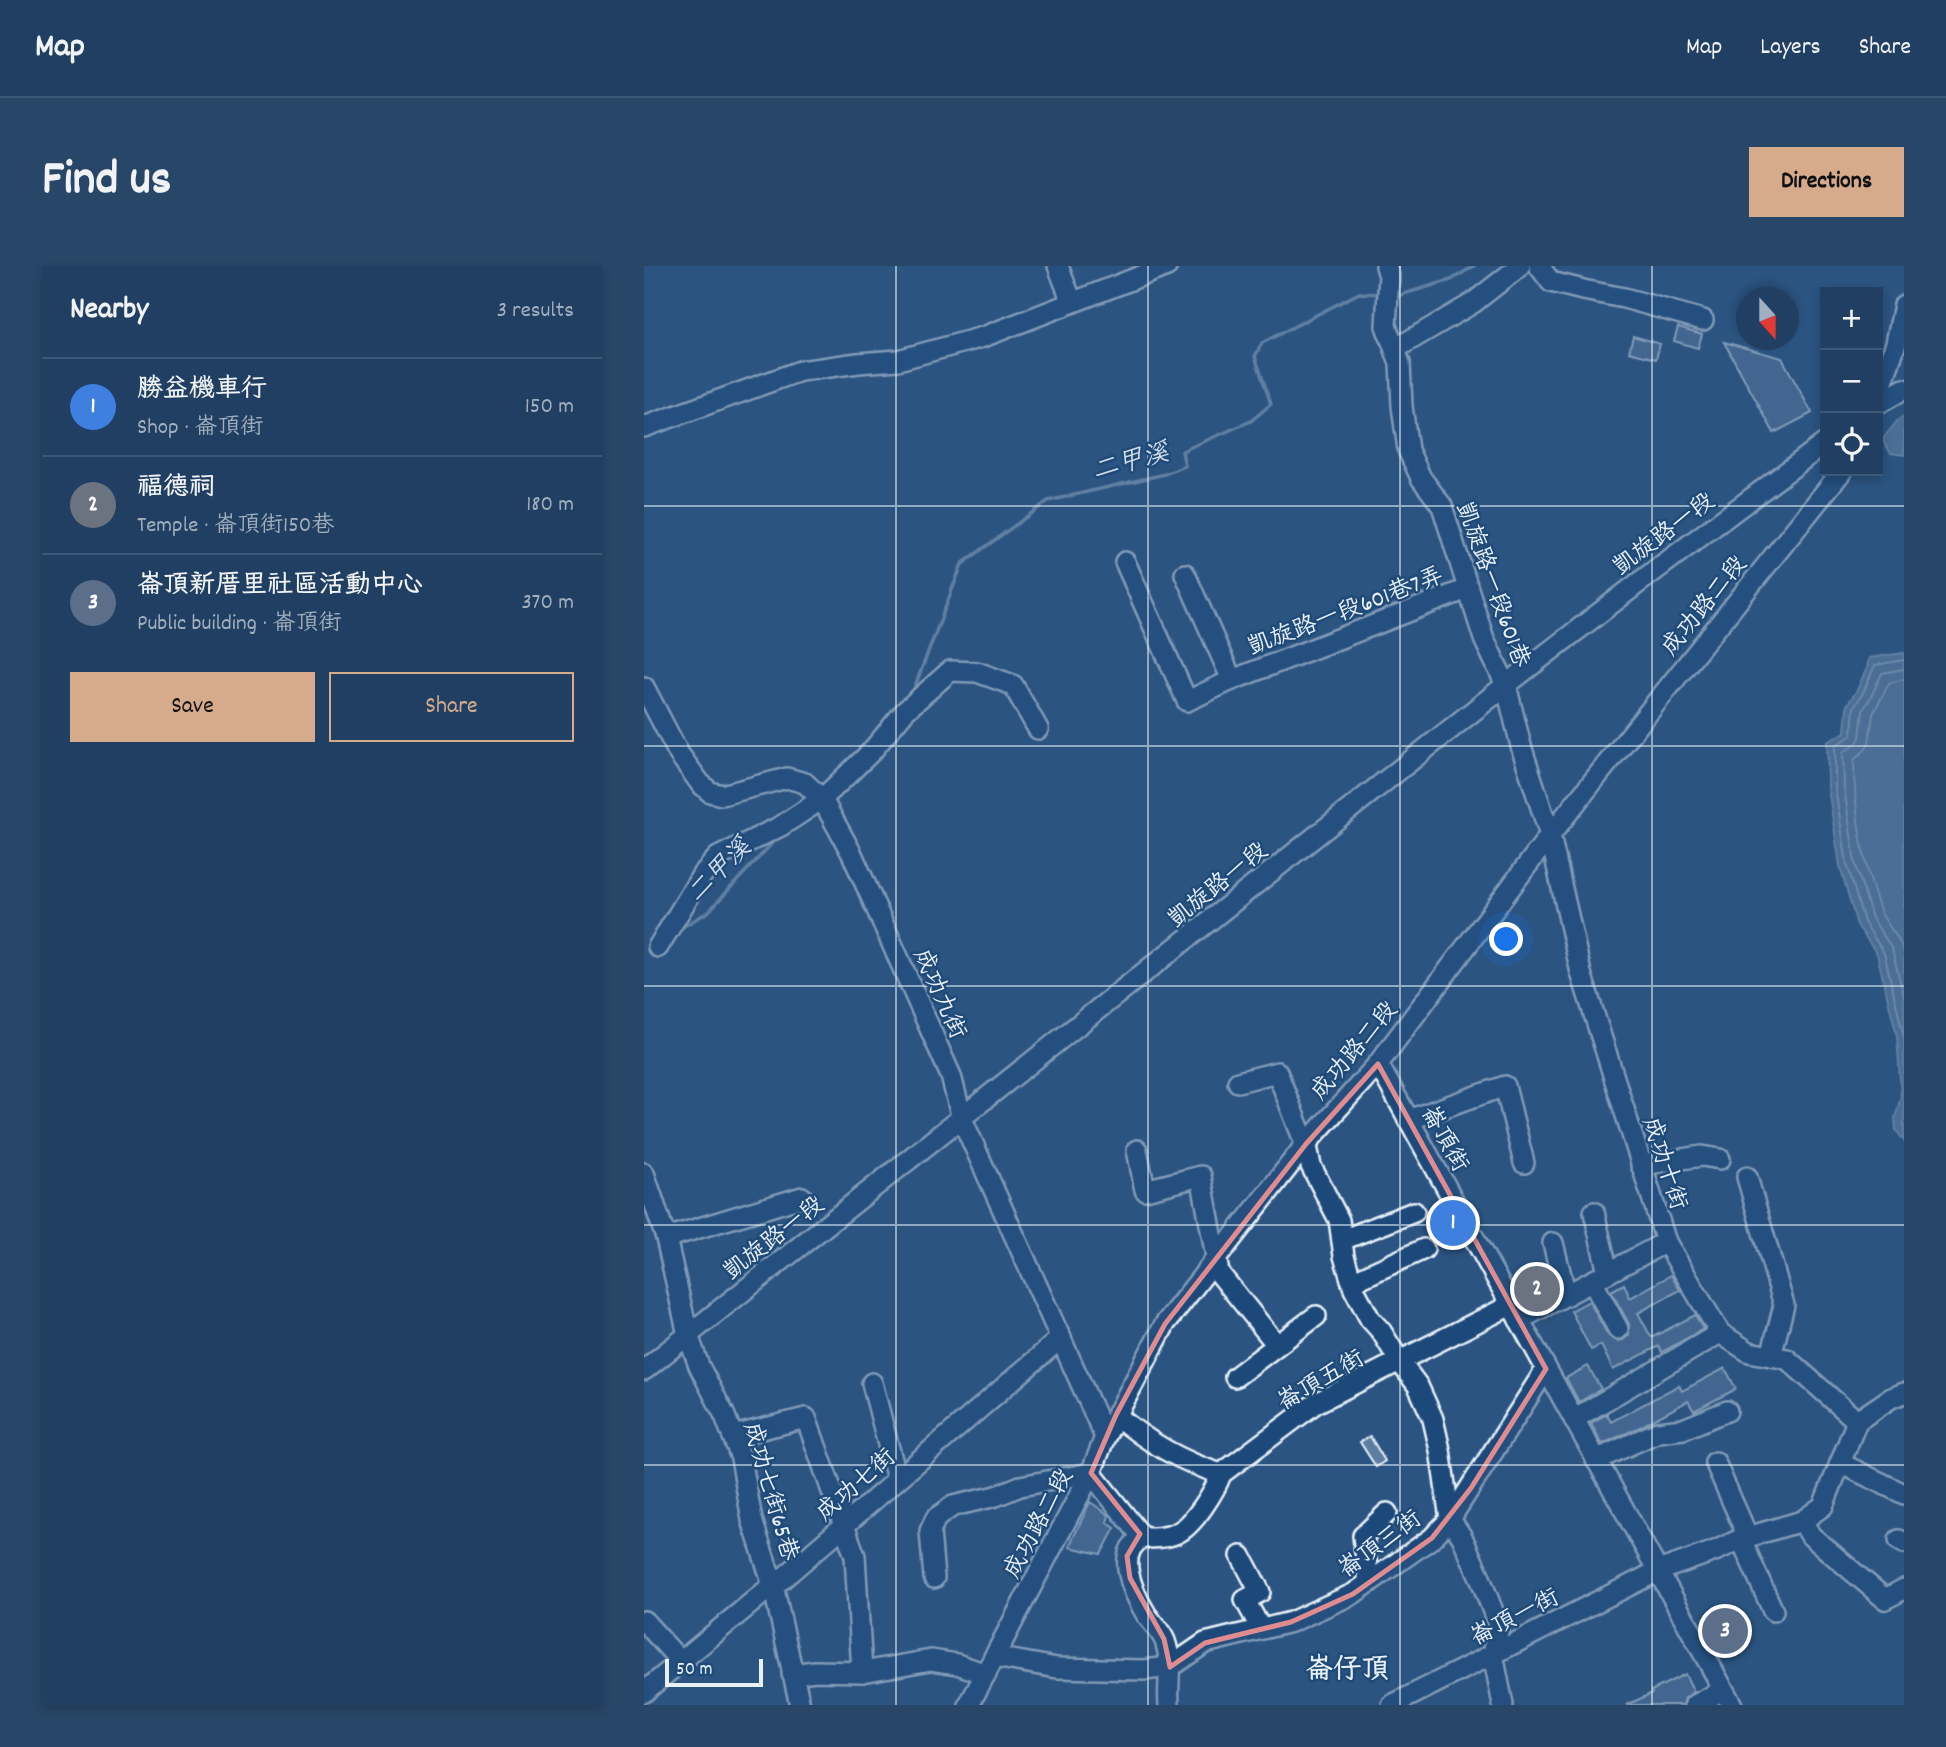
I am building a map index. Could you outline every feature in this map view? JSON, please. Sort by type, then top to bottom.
[{"type":"street","points":[[1058,266],[1072,302]]},
{"type":"street","points":[[644,427],[800,371],[898,360],[983,337],[1167,266]]},
{"type":"street","points":[[1395,349],[1473,303],[1520,266]]},
{"type":"street","points":[[1539,266],[1583,290],[1703,320]]},
{"type":"street","name":"凱旋路一段601巷","points":[[1388,284],[1386,326],[1400,363],[1408,450],[1421,478],[1442,506],[1467,589],[1485,639],[1506,685],[1521,746],[1550,835]]},
{"type":"street","points":[[1883,382],[1896,344],[1904,305]]},
{"type":"street","points":[[1883,401],[1904,389]]},
{"type":"street","name":"凱旋路一段","points":[[644,1370],[1506,685],[1820,447]]},
{"type":"street","name":"成功路二段","points":[[970,1705],[1091,1473],[1116,1415],[1165,1324],[1306,1144],[1378,1064],[1550,835],[1838,476]]},
{"type":"street","points":[[1125,562],[1187,701],[1232,680]]},
{"type":"street","name":"凱旋路一段601巷7弄","points":[[1185,574],[1232,680],[1467,589]]},
{"type":"street","points":[[658,947],[702,875],[718,857],[780,825],[822,799],[872,752],[905,711],[950,671],[976,672],[1013,685],[1038,729]]},
{"type":"street","name":"成功九街","points":[[644,687],[679,754],[710,792],[722,795],[787,778],[805,783],[822,799],[852,854],[951,1076],[962,1118],[1105,1437]]},
{"type":"street","name":"成功十街","points":[[1550,835],[1581,973],[1666,1242],[1720,1333],[1749,1352],[1787,1359],[1857,1421]]},
{"type":"street","name":"崙頂街","points":[[1378,1064],[1728,1698]]},
{"type":"street","points":[[1238,1082],[1277,1072],[1306,1144],[1311,1166],[1339,1220],[1344,1256],[1354,1289],[1370,1319],[1418,1386],[1433,1419],[1450,1518],[1462,1537],[1499,1627],[1493,1654],[1503,1705]]},
{"type":"street","points":[[1408,1120],[1505,1086],[1524,1163]]},
{"type":"street","points":[[1136,1150],[1145,1190],[1200,1176],[1219,1273],[1277,1345]]},
{"type":"street","points":[[1641,1165],[1702,1156],[1720,1159]]},
{"type":"street","name":"成功七街65巷","points":[[644,1173],[666,1238],[688,1335],[699,1366],[725,1416],[741,1458],[752,1520],[773,1585]]},
{"type":"street","points":[[1747,1177],[1784,1305],[1771,1356]]},
{"type":"street","points":[[666,1238],[802,1197]]},
{"type":"street","points":[[1342,1240],[1414,1212]]},
{"type":"street","points":[[1594,1212],[1600,1277],[1618,1329]]},
{"type":"street","name":"崙頂五街","points":[[1143,1538],[1167,1537],[1181,1532],[1201,1510],[1216,1488],[1221,1475],[1316,1403],[1400,1362],[1515,1312],[1566,1296],[1666,1242]]},
{"type":"street","points":[[1553,1243],[1566,1296]]},
{"type":"street","points":[[1352,1282],[1424,1249]]},
{"type":"street","points":[[1235,1377],[1316,1316]]},
{"type":"street","points":[[1574,1419],[1720,1333]]},
{"type":"street","name":"成功七街","points":[[644,1692],[781,1580],[1061,1338]]},
{"type":"street","name":"崙頂三街","points":[[1170,1667],[1205,1643],[1291,1622],[1353,1594],[1432,1538],[1450,1518],[1546,1369]]},
{"type":"street","points":[[872,1383],[897,1479]]},
{"type":"street","points":[[1904,1393],[1891,1398],[1857,1421],[1823,1506],[1802,1521],[1811,1536],[1885,1599],[1904,1589]]},
{"type":"street","points":[[1596,1460],[1658,1432],[1683,1429],[1727,1411]]},
{"type":"street","points":[[1116,1415],[1134,1431],[1192,1465],[1221,1475]]},
{"type":"street","points":[[733,1436],[806,1418],[855,1556],[862,1672]]},
{"type":"street","points":[[1715,1462],[1773,1611]]},
{"type":"street","points":[[1840,1463],[1904,1493]]},
{"type":"street","points":[[934,1578],[930,1531],[936,1518],[953,1506],[996,1496],[1020,1486],[1091,1473],[1143,1538],[1135,1542],[1126,1556],[1130,1578],[1146,1613],[1164,1639],[1170,1667],[1168,1704]]},
{"type":"street","points":[[1369,1583],[1363,1536],[1387,1513]]},
{"type":"street","name":"崙頂一街","points":[[1399,1704],[1658,1571],[1744,1538],[1802,1521]]},
{"type":"street","points":[[1241,1556],[1260,1592],[1245,1600],[1261,1629]]},
{"type":"street","points":[[773,1585],[800,1705]]},
{"type":"street","points":[[644,1621],[681,1662]]},
{"type":"street","points":[[792,1674],[816,1671],[862,1672],[932,1660],[957,1664],[1057,1668],[1144,1670],[1170,1667]]},
{"type":"street","points":[[1695,1705],[1728,1698]]},
{"type":"highlighted area","points":[[1378,1064],[1546,1369],[1471,1488],[1432,1538],[1353,1594],[1291,1622],[1205,1643],[1170,1667],[1164,1639],[1130,1578],[1127,1556],[1140,1534],[1091,1473],[1116,1415],[1165,1324],[1306,1144]]},
{"type":"water","points":[[1904,416],[1904,455],[1891,453],[1883,441]]},
{"type":"water","points":[[1904,653],[1904,1141],[1896,1130],[1895,1118],[1901,1096],[1897,1036],[1877,954],[1857,925],[1840,866],[1828,788],[1827,742],[1845,732],[1847,705],[1857,690],[1869,658]]},
{"type":"building","points":[[1678,327],[1702,334],[1698,348],[1674,341]]},
{"type":"building","points":[[1633,336],[1660,344],[1656,359],[1629,352]]},
{"type":"building","points":[[1724,342],[1736,345],[1736,350],[1753,350],[1782,358],[1812,413],[1774,433]]},
{"type":"building","points":[[1671,1275],[1680,1290],[1638,1313],[1651,1337],[1695,1315],[1703,1329],[1662,1352],[1659,1346],[1613,1370],[1601,1345],[1591,1350],[1571,1311],[1589,1301],[1608,1335],[1617,1341],[1623,1340],[1629,1335],[1629,1324],[1611,1291],[1624,1284],[1630,1298]]},
{"type":"building","points":[[1588,1366],[1601,1389],[1579,1402],[1566,1378]]},
{"type":"building","points":[[1725,1368],[1736,1389],[1694,1411],[1688,1401],[1602,1444],[1591,1423],[1607,1414],[1611,1422],[1679,1385],[1682,1391]]},
{"type":"building","points":[[1370,1436],[1385,1461],[1376,1467],[1360,1442]]},
{"type":"building","points":[[1090,1502],[1109,1515],[1107,1522],[1115,1528],[1101,1554],[1069,1547]]},
{"type":"building","points":[[1685,1674],[1694,1692],[1685,1698],[1683,1705],[1627,1705],[1652,1693],[1651,1691]]},
{"type":"waterway","name":"二甲溪","points":[[1394,295],[1451,280],[1474,266]]},
{"type":"waterway","name":"二甲溪","points":[[912,694],[962,564],[1048,501],[1165,474],[1185,466],[1182,451],[1251,421],[1271,404],[1255,356],[1262,343],[1359,293],[1383,294]]},
{"type":"waterway","name":"二甲溪","points":[[854,755],[871,737]]},
{"type":"waterway","name":"二甲溪","points":[[679,929],[708,912],[778,837]]},
{"type":"place","name":"勝益機車行","points":[[1453,1223]]},
{"type":"place","name":"福德祠","points":[[1537,1289]]},
{"type":"place","name":"崙頂新厝里社區活動中心","points":[[1725,1631]]},
{"type":"district","name":"崙仔頂","points":[[1347,1667]]}]
